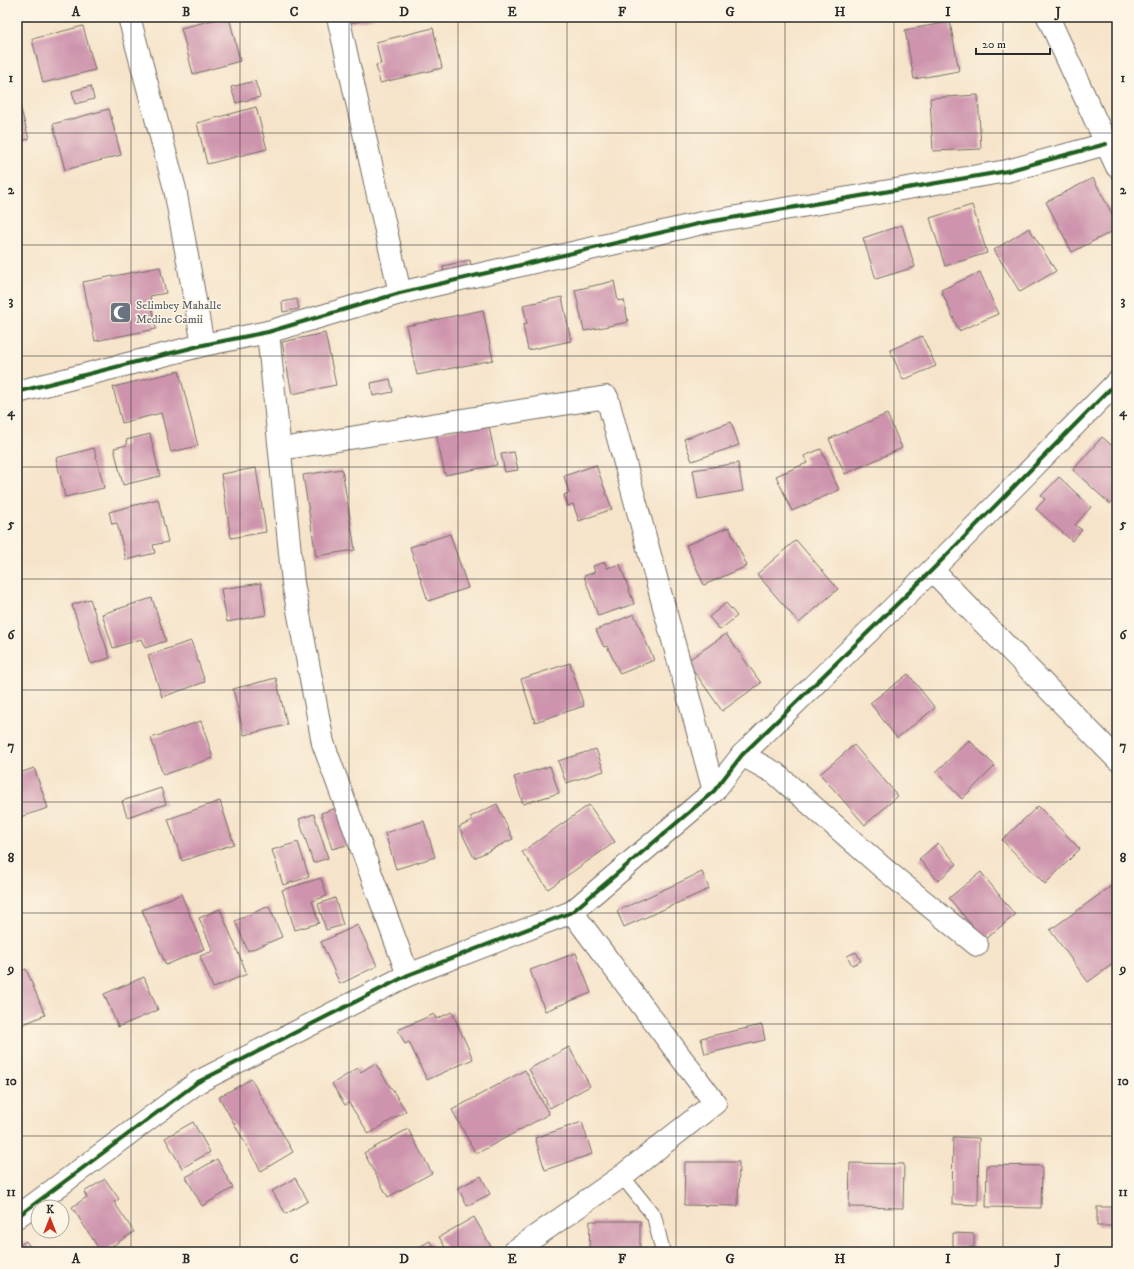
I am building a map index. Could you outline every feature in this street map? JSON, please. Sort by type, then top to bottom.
[{"type":"street","points":[[130,17],[175,189],[203,345]]},
{"type":"street","points":[[338,17],[400,293]]},
{"type":"street","points":[[1048,17],[1117,167]]},
{"type":"street","points":[[17,392],[203,345],[268,332],[400,293],[702,222],[1007,171],[1106,144]]},
{"type":"street","points":[[268,332],[293,583],[323,743],[408,975]]},
{"type":"street","points":[[17,1217],[198,1082],[408,975],[572,912],[714,791],[742,754],[932,570],[1117,382]]},
{"type":"street","points":[[280,449],[606,397],[714,791]]},
{"type":"street","points":[[932,570],[1117,759]]},
{"type":"street","points":[[742,754],[775,773],[883,868],[977,945]]},
{"type":"street","points":[[513,1252],[622,1176],[715,1103],[572,912]]},
{"type":"lane","points":[[622,1176],[654,1216],[663,1252]]},
{"type":"building","points":[[229,17],[240,61],[193,74],[181,28]]},
{"type":"building","points":[[350,17],[374,17],[374,18],[351,23]]},
{"type":"building","points":[[950,22],[959,71],[914,79],[905,30]]},
{"type":"building","points":[[83,26],[95,70],[43,83],[32,39]]},
{"type":"building","points":[[433,28],[442,68],[380,83],[376,65],[381,64],[376,42]]},
{"type":"building","points":[[255,81],[260,97],[236,103],[231,87]]},
{"type":"building","points":[[91,86],[94,99],[75,104],[72,91]]},
{"type":"building","points":[[17,95],[29,139],[17,142]]},
{"type":"building","points":[[978,95],[981,149],[933,151],[930,98]]},
{"type":"building","points":[[256,107],[267,149],[207,164],[197,123]]},
{"type":"building","points":[[109,109],[121,155],[65,170],[53,124]]},
{"type":"building","points":[[1093,178],[1117,223],[1117,229],[1072,252],[1046,202]]},
{"type":"building","points":[[972,205],[987,253],[945,266],[930,218]]},
{"type":"building","points":[[902,225],[915,267],[876,279],[863,238]]},
{"type":"building","points":[[1029,228],[1056,271],[1020,292],[994,250]]},
{"type":"building","points":[[470,260],[472,273],[445,279],[443,266]]},
{"type":"building","name":"Selimbey Mahalle Medine Camii","points":[[160,267],[166,293],[150,296],[156,329],[95,341],[83,282]]},
{"type":"building","points":[[980,272],[998,314],[959,331],[941,290]]},
{"type":"building","points":[[614,281],[618,301],[624,300],[628,322],[584,331],[575,290]]},
{"type":"building","points":[[562,297],[571,341],[528,350],[523,325],[527,324],[523,305]]},
{"type":"building","points":[[297,299],[299,309],[283,312],[282,302]]},
{"type":"building","points":[[483,310],[493,360],[417,375],[406,326]]},
{"type":"building","points":[[325,333],[336,385],[292,394],[282,342]]},
{"type":"building","points":[[922,336],[936,366],[903,380],[890,350]]},
{"type":"building","points":[[179,371],[198,446],[171,452],[161,413],[122,423],[113,387]]},
{"type":"building","points":[[390,379],[393,392],[373,396],[371,383]]},
{"type":"building","points":[[887,414],[902,448],[845,474],[829,439]]},
{"type":"building","points":[[488,422],[497,465],[445,475],[436,433]]},
{"type":"building","points":[[731,422],[739,445],[692,461],[684,439]]},
{"type":"building","points":[[150,434],[160,476],[123,485],[114,448],[127,445],[126,440]]},
{"type":"building","points":[[1102,437],[1117,450],[1117,496],[1110,504],[1073,470]]},
{"type":"building","points":[[94,448],[104,488],[65,497],[56,458]]},
{"type":"building","points":[[821,449],[839,490],[792,511],[776,476],[807,463],[804,456]]},
{"type":"building","points":[[514,452],[518,470],[505,472],[501,454]]},
{"type":"building","points":[[738,463],[743,491],[698,499],[693,470]]},
{"type":"building","points":[[596,465],[612,509],[579,521],[573,504],[568,506],[564,495],[569,493],[564,476]]},
{"type":"building","points":[[256,468],[266,532],[231,538],[221,474]]},
{"type":"building","points":[[342,469],[355,550],[316,556],[303,475]]},
{"type":"building","points":[[1059,477],[1091,507],[1075,525],[1082,530],[1072,541],[1036,509],[1045,499],[1041,496]]},
{"type":"building","points":[[158,499],[168,542],[153,545],[155,553],[126,560],[117,523],[112,524],[109,512]]},
{"type":"building","points":[[729,527],[747,566],[704,585],[686,545]]},
{"type":"building","points":[[450,534],[468,588],[428,601],[410,547]]},
{"type":"building","points":[[796,540],[838,589],[799,623],[757,574]]},
{"type":"building","points":[[605,562],[607,568],[620,564],[634,604],[598,616],[584,576],[595,572],[593,566]]},
{"type":"building","points":[[261,583],[266,615],[227,622],[221,589]]},
{"type":"building","points":[[152,598],[166,641],[145,648],[141,639],[113,648],[102,614]]},
{"type":"building","points":[[90,599],[110,658],[91,664],[72,605]]},
{"type":"building","points":[[726,603],[737,616],[720,630],[709,617]]},
{"type":"building","points":[[634,614],[654,660],[620,674],[607,646],[604,647],[596,630]]},
{"type":"building","points":[[726,634],[761,683],[722,711],[687,661]]},
{"type":"building","points":[[191,641],[205,682],[162,697],[148,655]]},
{"type":"building","points":[[570,663],[584,706],[535,722],[521,679]]},
{"type":"building","points":[[908,674],[935,708],[897,738],[870,703]]},
{"type":"building","points":[[276,678],[287,725],[244,735],[233,689]]},
{"type":"building","points":[[201,721],[213,758],[163,775],[151,738]]},
{"type":"building","points":[[969,740],[995,766],[962,799],[936,772]]},
{"type":"building","points":[[854,745],[898,796],[865,825],[820,774]]},
{"type":"building","points":[[596,749],[604,771],[566,783],[558,761]]},
{"type":"building","points":[[550,766],[559,793],[523,804],[514,777]]},
{"type":"building","points":[[34,768],[48,808],[17,818],[17,774]]},
{"type":"building","points":[[161,788],[166,804],[127,817],[122,801]]},
{"type":"building","points":[[220,801],[234,844],[182,861],[168,819]]},
{"type":"building","points":[[497,804],[513,839],[474,858],[459,827],[472,821],[470,817]]},
{"type":"building","points":[[589,805],[615,842],[548,889],[522,852]]},
{"type":"building","points":[[343,806],[354,843],[332,849],[321,813]]},
{"type":"building","points":[[1038,806],[1080,849],[1045,884],[1002,840]]},
{"type":"building","points":[[314,814],[328,858],[313,863],[299,819]]},
{"type":"building","points":[[424,821],[435,857],[396,869],[385,833]]},
{"type":"building","points":[[298,842],[309,877],[283,885],[272,850]]},
{"type":"building","points":[[938,843],[957,864],[938,881],[919,859]]},
{"type":"building","points":[[702,872],[709,889],[624,927],[617,911]]},
{"type":"building","points":[[981,872],[1015,915],[984,940],[949,898]]},
{"type":"building","points":[[321,878],[327,896],[312,901],[319,923],[295,930],[282,890]]},
{"type":"building","points":[[1117,882],[1117,961],[1088,982],[1050,930]]},
{"type":"building","points":[[181,894],[204,949],[166,965],[142,910]]},
{"type":"building","points":[[335,898],[343,925],[326,930],[318,904]]},
{"type":"building","points":[[269,906],[282,937],[248,951],[235,921]]},
{"type":"building","points":[[220,909],[247,974],[213,988],[200,956],[213,951],[199,918]]},
{"type":"building","points":[[358,925],[377,966],[340,984],[321,942]]},
{"type":"building","points":[[856,952],[861,961],[852,965],[847,956]]},
{"type":"building","points":[[576,953],[591,993],[545,1011],[530,970]]},
{"type":"building","points":[[26,969],[45,1015],[17,1027],[17,973]]},
{"type":"building","points":[[144,977],[158,1010],[118,1027],[104,994]]},
{"type":"building","points":[[452,1012],[473,1059],[427,1080],[409,1042],[405,1044],[398,1030],[434,1014],[436,1019]]},
{"type":"building","points":[[762,1025],[765,1040],[705,1054],[701,1038]]},
{"type":"building","points":[[569,1047],[590,1086],[550,1108],[529,1069]]},
{"type":"building","points":[[375,1063],[406,1111],[369,1134],[349,1103],[345,1105],[332,1084],[358,1068],[361,1072]]},
{"type":"building","points":[[525,1070],[549,1114],[476,1154],[452,1110]]},
{"type":"building","points":[[251,1079],[293,1152],[261,1171],[219,1097]]},
{"type":"building","points":[[193,1122],[210,1152],[182,1168],[165,1138]]},
{"type":"building","points":[[582,1122],[592,1154],[545,1170],[535,1138]]},
{"type":"building","points":[[408,1129],[432,1173],[388,1197],[364,1153]]},
{"type":"building","points":[[953,1137],[979,1138],[978,1205],[952,1204]]},
{"type":"building","points":[[217,1159],[233,1188],[202,1206],[186,1177]]},
{"type":"building","points":[[685,1162],[739,1162],[738,1206],[684,1205]]},
{"type":"building","points":[[850,1163],[904,1164],[903,1208],[849,1207]]},
{"type":"building","points":[[987,1165],[1042,1166],[1041,1208],[986,1207]]},
{"type":"building","points":[[481,1176],[490,1194],[467,1206],[458,1188]]},
{"type":"building","points":[[295,1178],[308,1201],[286,1214],[272,1191]]},
{"type":"building","points":[[105,1179],[119,1199],[114,1202],[134,1232],[101,1252],[72,1207],[87,1197],[84,1192]]},
{"type":"building","points":[[1097,1207],[1117,1207],[1117,1226],[1097,1226]]},
{"type":"building","points":[[474,1217],[494,1252],[448,1252],[439,1237]]},
{"type":"building","points":[[590,1221],[640,1221],[640,1252],[589,1251]]},
{"type":"building","points":[[953,1233],[974,1234],[974,1247],[953,1247]]},
{"type":"building","points":[[26,1241],[34,1252],[17,1252],[17,1247]]},
{"type":"building","points":[[430,1241],[436,1252],[410,1252]]},
{"type":"cycle path","points":[[17,392],[203,345],[268,332],[400,293],[702,223],[1007,171],[1106,144]]},
{"type":"cycle path","points":[[17,1217],[198,1082],[408,975],[572,912],[714,791],[742,755],[932,570],[1117,382]]},
{"type":"place","name":"Selimbey Mahalle Medine Camii","points":[[121,312]]}]
